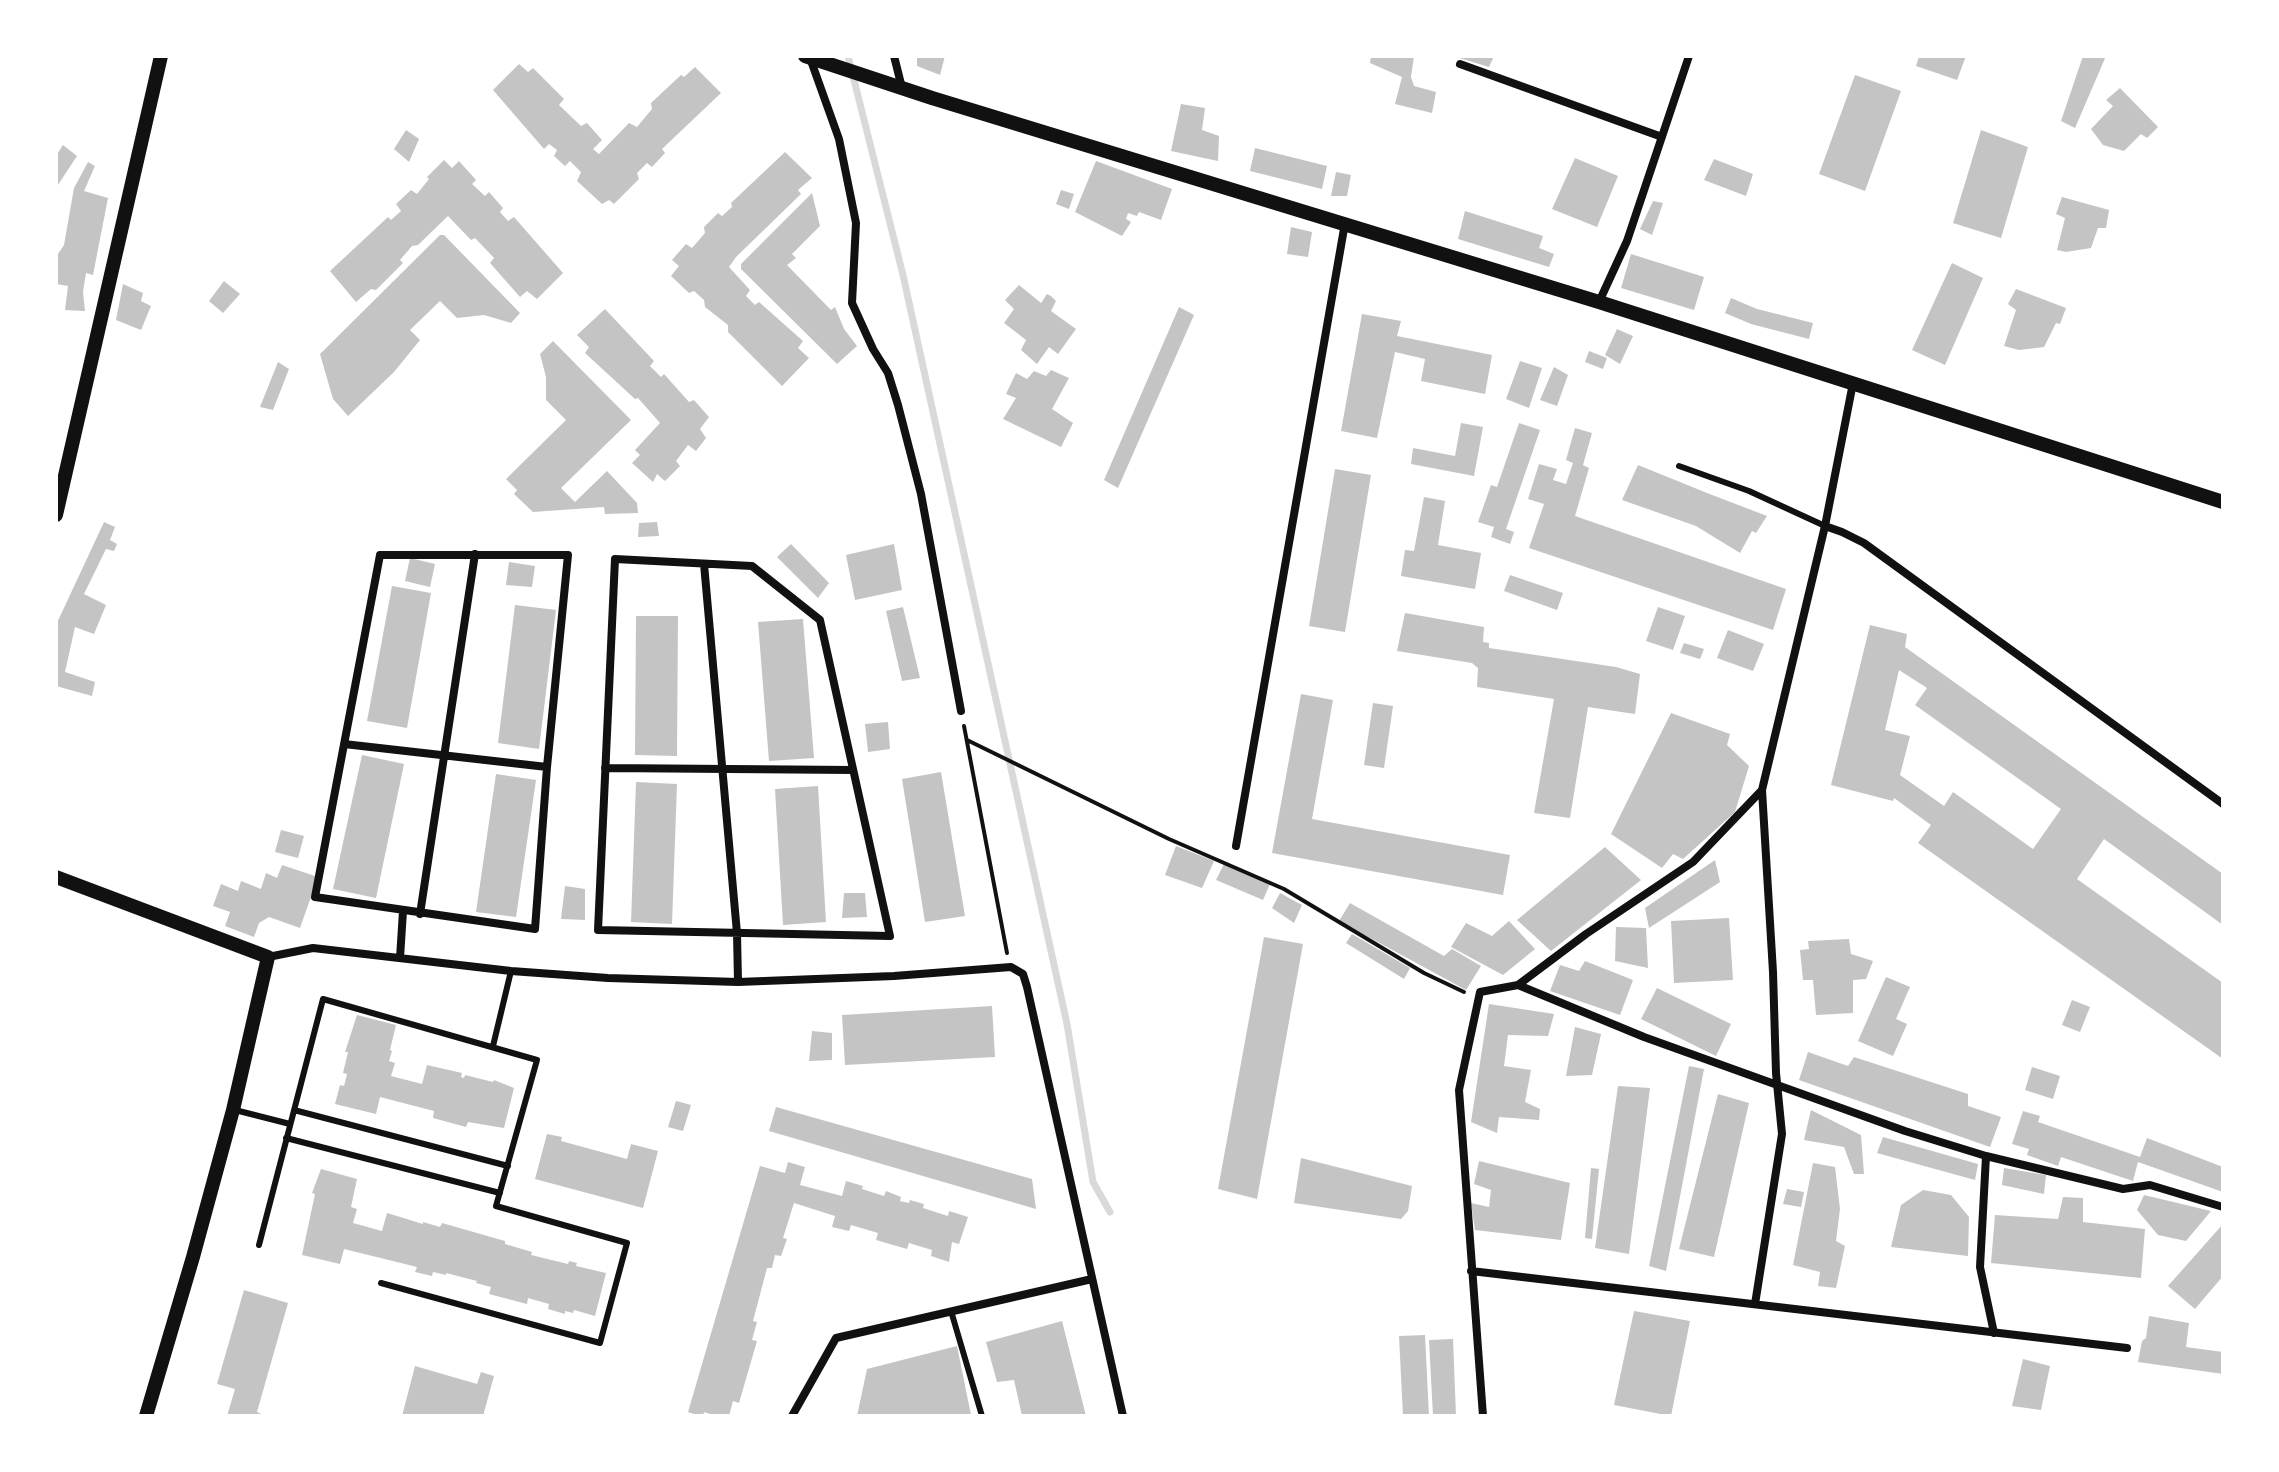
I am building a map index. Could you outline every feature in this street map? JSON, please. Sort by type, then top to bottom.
[{"type":"street","points":[[56,515],[161,56]]},
{"type":"street","points":[[894,56],[902,88]]},
{"type":"street","points":[[1599,302],[1627,241],[1689,56]]},
{"type":"street","points":[[813,59],[1599,302],[2223,502]]},
{"type":"street","points":[[813,59],[839,139],[856,223],[852,303],[888,373],[895,394],[921,494],[961,711]]},
{"type":"street","points":[[1460,64],[1662,137]]},
{"type":"street","points":[[1236,846],[1345,223]]},
{"type":"street","points":[[1755,1304],[1782,1134],[1762,790],[1825,526],[1853,383]]},
{"type":"street","points":[[1825,526],[1864,543],[2223,804]]},
{"type":"street","points":[[420,914],[475,554]]},
{"type":"street","points":[[380,555],[568,555],[535,929],[315,897],[344,744],[380,555]]},
{"type":"street","points":[[615,559],[704,564],[752,566],[820,620],[890,936],[598,930],[615,559]]},
{"type":"street","points":[[704,564],[737,933],[738,982]]},
{"type":"street","points":[[344,744],[547,767]]},
{"type":"street","points":[[605,768],[853,770]]},
{"type":"street","points":[[1483,1416],[1459,1090],[1480,992],[1518,985],[1586,934],[1693,862],[1762,790]]},
{"type":"street","points":[[56,877],[268,957],[313,948],[511,971],[738,982],[894,976],[1011,967],[1023,974],[1027,987],[1123,1416]]},
{"type":"street","points":[[400,958],[403,911]]},
{"type":"street","points":[[146,1416],[233,1110],[268,957]]},
{"type":"street","points":[[1518,985],[1644,1037],[1905,1131],[1986,1156],[2123,1189],[2150,1185],[2223,1207]]},
{"type":"street","points":[[1986,1156],[1980,1267],[1994,1333]]},
{"type":"street","points":[[1471,1271],[2127,1348]]},
{"type":"street","points":[[792,1416],[836,1338],[1092,1279]]},
{"type":"lane","points":[[1679,466],[1749,491],[1825,526]]},
{"type":"lane","points":[[493,1046],[511,971]]},
{"type":"lane","points":[[259,1245],[323,999],[537,1060],[496,1206],[627,1243],[600,1343],[381,1283]]},
{"type":"lane","points":[[233,1110],[290,1124]]},
{"type":"lane","points":[[294,1110],[508,1166]]},
{"type":"lane","points":[[286,1138],[500,1193]]},
{"type":"lane","points":[[951,1311],[982,1416]]},
{"type":"path","points":[[961,711],[1011,967]]},
{"type":"path","points":[[967,740],[1169,839],[1284,889],[1424,973],[1479,999]]},
{"type":"building","points":[[917,56],[945,56],[940,75],[917,66]]},
{"type":"building","points":[[1371,56],[1414,56],[1411,77],[1414,86],[1436,92],[1432,113],[1395,104],[1402,77],[1370,63]]},
{"type":"building","points":[[1453,56],[1494,56],[1489,67]]},
{"type":"building","points":[[1919,56],[1966,56],[1957,80],[1916,66]]},
{"type":"building","points":[[2083,56],[2106,56],[2075,128],[2061,121]]},
{"type":"building","points":[[519,64],[528,72],[533,68],[564,99],[559,105],[581,126],[587,123],[602,140],[593,149],[599,154],[629,123],[637,127],[652,109],[651,103],[681,75],[684,77],[695,67],[721,93],[662,149],[665,153],[652,167],[647,163],[637,173],[639,179],[614,204],[609,200],[602,204],[577,181],[581,172],[570,161],[565,166],[554,156],[557,150],[549,144],[544,149],[493,90]]},
{"type":"building","points":[[1855,75],[1901,91],[1865,191],[1819,174]]},
{"type":"building","points":[[2120,88],[2158,127],[2147,138],[2141,134],[2124,151],[2103,145],[2091,129],[2113,106],[2106,100]]},
{"type":"building","points":[[1181,104],[1205,108],[1202,130],[1219,136],[1218,161],[1171,151]]},
{"type":"building","points":[[406,130],[419,139],[409,162],[394,149]]},
{"type":"building","points":[[1981,130],[2028,147],[2001,238],[1953,223]]},
{"type":"building","points":[[63,145],[77,156],[56,188],[56,156]]},
{"type":"building","points":[[1255,148],[1327,166],[1322,189],[1250,171]]},
{"type":"building","points":[[785,152],[812,178],[798,190],[801,194],[729,267],[750,290],[746,296],[755,305],[759,302],[803,341],[798,348],[809,358],[782,386],[728,332],[728,325],[705,307],[704,300],[694,291],[689,293],[671,276],[679,266],[672,260],[686,244],[692,248],[705,233],[704,227],[718,213],[722,216],[732,207],[731,203]]},
{"type":"building","points":[[1575,158],[1618,176],[1597,227],[1552,209]]},
{"type":"building","points":[[1714,159],[1753,174],[1746,196],[1704,180]]},
{"type":"building","points":[[444,160],[452,168],[459,161],[476,180],[472,184],[485,196],[489,192],[503,208],[500,212],[508,221],[514,217],[563,273],[537,299],[527,291],[520,297],[490,263],[494,258],[448,216],[418,245],[412,246],[400,260],[403,263],[376,290],[371,289],[356,302],[330,271],[388,217],[391,220],[401,211],[396,204],[411,190],[417,194],[429,179],[427,177]]},
{"type":"building","points":[[1096,161],[1172,189],[1161,220],[1139,212],[1137,216],[1128,213],[1126,219],[1131,222],[1122,236],[1075,212]]},
{"type":"building","points":[[88,162],[95,166],[84,191],[108,198],[93,275],[86,273],[83,292],[85,311],[65,310],[68,286],[56,284],[56,257],[64,245],[74,188]]},
{"type":"building","points":[[1336,172],[1351,175],[1347,196],[1331,196]]},
{"type":"building","points":[[1061,190],[1074,194],[1069,209],[1056,204]]},
{"type":"building","points":[[812,193],[820,226],[792,254],[796,258],[787,265],[831,310],[835,307],[844,329],[857,346],[837,364],[741,269],[741,264]]},
{"type":"building","points":[[2062,197],[2109,210],[2106,228],[2098,228],[2091,248],[2066,252],[2057,250],[2065,218],[2056,214]]},
{"type":"building","points":[[1653,201],[1663,203],[1652,235],[1640,229]]},
{"type":"building","points":[[1465,211],[1543,236],[1539,248],[1554,254],[1549,267],[1458,239]]},
{"type":"building","points":[[1291,227],[1312,232],[1308,257],[1287,254]]},
{"type":"building","points":[[440,235],[444,235],[520,313],[511,323],[484,315],[457,318],[440,301],[410,330],[420,340],[394,372],[348,416],[333,399],[320,354]]},
{"type":"building","points":[[1631,254],[1704,277],[1694,310],[1621,288]]},
{"type":"building","points":[[1952,263],[1983,278],[1945,365],[1912,350]]},
{"type":"building","points":[[224,281],[240,294],[223,313],[209,301]]},
{"type":"building","points":[[123,284],[143,293],[141,301],[151,306],[141,330],[116,320]]},
{"type":"building","points":[[1019,285],[1041,303],[1047,294],[1051,296],[1056,301],[1051,311],[1076,329],[1058,354],[1049,347],[1037,364],[1021,350],[1026,340],[1004,323],[1014,309],[1005,300]]},
{"type":"building","points":[[2016,289],[2066,308],[2060,324],[2056,323],[2044,347],[2019,350],[2004,346],[2016,310],[2008,304]]},
{"type":"building","points":[[1731,298],[1757,309],[1813,323],[1809,339],[1751,324],[1725,313]]},
{"type":"building","points":[[1179,307],[1194,315],[1118,488],[1104,480]]},
{"type":"building","points":[[605,309],[654,361],[650,366],[661,377],[664,374],[689,402],[694,400],[709,417],[700,429],[706,438],[696,451],[688,445],[676,461],[680,466],[665,481],[657,474],[653,482],[632,463],[640,455],[635,450],[660,423],[638,398],[635,399],[585,353],[589,347],[577,335]]},
{"type":"building","points":[[1362,314],[1401,321],[1397,336],[1492,355],[1485,394],[1421,381],[1425,359],[1395,352],[1377,438],[1341,431]]},
{"type":"building","points":[[1617,329],[1633,336],[1620,364],[1605,355]]},
{"type":"building","points":[[553,341],[631,420],[561,488],[575,502],[607,471],[637,503],[638,513],[605,514],[604,507],[533,512],[514,494],[517,490],[506,479],[566,420],[546,400],[546,377],[540,354]]},
{"type":"building","points":[[1589,351],[1607,358],[1603,369],[1585,362]]},
{"type":"building","points":[[1520,361],[1542,368],[1529,408],[1506,399]]},
{"type":"building","points":[[278,362],[289,369],[273,410],[260,407]]},
{"type":"building","points":[[1554,367],[1568,375],[1557,406],[1540,400]]},
{"type":"building","points":[[1051,370],[1069,378],[1052,409],[1073,423],[1061,447],[1003,419],[1016,398],[1006,394],[1016,373],[1027,379],[1034,371],[1046,376]]},
{"type":"building","points":[[1461,423],[1483,427],[1474,476],[1411,464],[1413,448],[1455,456]]},
{"type":"building","points":[[1519,423],[1540,430],[1506,529],[1514,532],[1510,544],[1491,537],[1494,527],[1478,522],[1491,485],[1497,487]]},
{"type":"building","points":[[1575,428],[1592,433],[1583,465],[1589,468],[1575,516],[1786,589],[1773,630],[1529,548],[1544,504],[1528,499],[1539,464],[1557,469],[1553,480],[1566,484],[1573,463],[1566,460]]},
{"type":"building","points":[[1638,465],[1767,516],[1756,533],[1752,531],[1740,553],[1696,526],[1622,500]]},
{"type":"building","points":[[1335,469],[1371,475],[1345,632],[1309,626]]},
{"type":"building","points":[[1424,497],[1445,501],[1438,545],[1481,553],[1475,589],[1401,576],[1405,550],[1414,551]]},
{"type":"building","points":[[104,522],[115,527],[110,540],[117,544],[114,551],[106,549],[84,594],[106,605],[94,634],[75,627],[65,672],[95,682],[92,696],[56,686],[56,625]]},
{"type":"building","points":[[657,522],[659,536],[638,537],[639,523]]},
{"type":"building","points":[[791,544],[829,583],[818,598],[777,557]]},
{"type":"building","points":[[894,544],[902,590],[855,600],[846,555]]},
{"type":"building","points":[[410,558],[435,564],[430,587],[405,581]]},
{"type":"building","points":[[509,562],[535,566],[532,587],[506,585]]},
{"type":"building","points":[[1510,575],[1563,593],[1557,610],[1504,591]]},
{"type":"building","points":[[392,586],[431,593],[407,728],[367,721]]},
{"type":"building","points":[[515,605],[556,610],[539,749],[498,743]]},
{"type":"building","points":[[903,607],[920,678],[902,681],[886,611]]},
{"type":"building","points":[[1658,607],[1685,616],[1673,650],[1646,641]]},
{"type":"building","points":[[1405,613],[1484,627],[1483,642],[1489,643],[1489,648],[1616,667],[1640,674],[1635,714],[1588,707],[1570,818],[1534,813],[1554,699],[1477,687],[1478,668],[1472,663],[1397,651]]},
{"type":"building","points":[[636,616],[678,616],[677,756],[635,755]]},
{"type":"building","points":[[803,619],[814,758],[769,761],[758,622]]},
{"type":"building","points":[[1870,625],[1907,634],[1905,647],[2223,874],[2223,925],[2104,839],[2077,879],[2223,983],[2223,1059],[1918,843],[1931,825],[1894,798],[1893,801],[1831,785]],"holes":[[[1899,670],[1927,688],[1915,705],[2061,809],[2033,849],[1953,792],[1944,806],[1900,775],[1910,736],[1885,730]]]},
{"type":"building","points":[[1728,630],[1764,644],[1753,671],[1717,658]]},
{"type":"building","points":[[1684,643],[1704,649],[1700,659],[1680,653]]},
{"type":"building","points":[[1301,694],[1333,700],[1312,819],[1510,855],[1503,895],[1272,853]]},
{"type":"building","points":[[1373,703],[1393,706],[1384,768],[1364,765]]},
{"type":"building","points":[[1671,713],[1730,734],[1727,745],[1749,766],[1735,812],[1683,859],[1673,854],[1662,868],[1611,834]]},
{"type":"building","points":[[888,722],[890,749],[868,752],[865,724]]},
{"type":"building","points":[[362,755],[404,764],[376,898],[333,889]]},
{"type":"building","points":[[941,772],[965,916],[925,922],[902,779]]},
{"type":"building","points":[[496,774],[536,780],[516,917],[476,912]]},
{"type":"building","points":[[636,782],[677,784],[672,924],[631,922]]},
{"type":"building","points":[[818,786],[826,922],[783,925],[775,789]]},
{"type":"building","points":[[281,830],[304,836],[298,858],[275,852]]},
{"type":"building","points":[[1176,846],[1214,861],[1202,888],[1165,875]]},
{"type":"building","points":[[1605,847],[1641,880],[1551,951],[1517,920]]},
{"type":"building","points":[[1715,860],[1720,882],[1649,928],[1645,908]]},
{"type":"building","points":[[1224,864],[1270,884],[1263,900],[1216,880]]},
{"type":"building","points":[[282,865],[318,877],[300,928],[269,917],[259,923],[254,937],[225,926],[230,912],[213,906],[221,884],[238,891],[241,881],[261,889],[266,873],[277,878]]},
{"type":"building","points":[[565,886],[585,889],[585,920],[561,919]]},
{"type":"building","points":[[844,893],[865,893],[867,917],[842,918]]},
{"type":"building","points":[[1280,893],[1302,905],[1294,923],[1272,908]]},
{"type":"building","points":[[1350,903],[1444,956],[1452,949],[1481,966],[1466,990],[1339,921]]},
{"type":"building","points":[[1729,918],[1733,980],[1674,983],[1671,921]]},
{"type":"building","points":[[1509,921],[1535,949],[1503,975],[1451,947],[1466,923],[1492,936]]},
{"type":"building","points":[[1616,927],[1646,928],[1648,968],[1615,961]]},
{"type":"building","points":[[1352,934],[1410,968],[1404,979],[1346,943]]},
{"type":"building","points":[[1264,937],[1303,944],[1257,1199],[1218,1189]]},
{"type":"building","points":[[1849,939],[1851,954],[1873,961],[1866,979],[1853,980],[1853,1013],[1816,1015],[1813,980],[1803,980],[1800,950],[1809,949],[1808,941]]},
{"type":"building","points":[[1585,961],[1633,980],[1620,1015],[1550,991],[1560,965],[1579,971]]},
{"type":"building","points":[[1886,977],[1910,987],[1896,1019],[1907,1024],[1893,1056],[1858,1041]]},
{"type":"building","points":[[1657,988],[1731,1024],[1716,1056],[1641,1019]]},
{"type":"building","points":[[2072,1000],[2090,1007],[2080,1032],[2062,1025]]},
{"type":"building","points":[[1489,1004],[1554,1014],[1548,1036],[1508,1035],[1504,1066],[1531,1070],[1525,1102],[1540,1109],[1539,1120],[1499,1117],[1497,1133],[1471,1122]]},
{"type":"building","points":[[992,1006],[995,1057],[845,1065],[842,1015]]},
{"type":"building","points":[[357,1015],[396,1025],[390,1050],[389,1061],[395,1063],[391,1076],[422,1084],[427,1065],[462,1073],[461,1077],[464,1078],[465,1075],[494,1080],[514,1088],[504,1128],[468,1122],[466,1127],[433,1118],[434,1111],[380,1097],[376,1114],[335,1104],[340,1085],[344,1086],[347,1074],[343,1073],[348,1052],[345,1052]]},
{"type":"building","points":[[1575,1027],[1601,1034],[1592,1075],[1566,1076]]},
{"type":"building","points":[[812,1031],[832,1033],[832,1060],[809,1061]]},
{"type":"building","points":[[1808,1052],[1848,1066],[1854,1057],[1968,1094],[1968,1106],[2001,1117],[1990,1147],[1799,1080]]},
{"type":"building","points":[[1689,1066],[1704,1069],[1666,1271],[1649,1266]]},
{"type":"building","points":[[2032,1067],[2060,1076],[2053,1099],[2025,1090]]},
{"type":"building","points":[[1618,1086],[1650,1088],[1629,1254],[1595,1248]]},
{"type":"building","points":[[1718,1094],[1749,1103],[1714,1257],[1679,1249]]},
{"type":"building","points":[[676,1101],[691,1105],[683,1131],[668,1127]]},
{"type":"building","points":[[776,1107],[1032,1179],[1036,1209],[769,1131]]},
{"type":"building","points":[[1811,1110],[1861,1135],[1864,1174],[1854,1174],[1844,1147],[1804,1140]]},
{"type":"building","points":[[2023,1111],[2040,1116],[2038,1122],[2140,1157],[2147,1138],[2223,1167],[2223,1192],[2138,1162],[2133,1181],[2061,1157],[2058,1166],[2027,1155],[2029,1149],[2012,1144]]},
{"type":"building","points":[[547,1134],[562,1137],[561,1141],[627,1159],[631,1144],[658,1151],[643,1208],[535,1179]]},
{"type":"building","points":[[1883,1137],[1978,1164],[1975,1180],[1877,1153]]},
{"type":"building","points":[[1301,1158],[1412,1186],[1408,1211],[1401,1219],[1294,1203]]},
{"type":"building","points":[[1479,1161],[1570,1183],[1561,1240],[1475,1230],[1471,1203],[1489,1207],[1491,1190],[1474,1184]]},
{"type":"building","points":[[788,1162],[805,1167],[800,1185],[842,1196],[846,1181],[884,1196],[886,1191],[901,1197],[900,1201],[924,1204],[923,1208],[948,1216],[949,1211],[968,1217],[959,1244],[952,1242],[949,1262],[931,1256],[932,1250],[909,1243],[907,1249],[876,1240],[878,1233],[851,1225],[849,1231],[832,1227],[835,1216],[794,1203],[781,1256],[775,1255],[772,1268],[767,1268],[753,1321],[757,1322],[752,1340],[757,1341],[739,1403],[733,1401],[729,1416],[710,1416],[704,1412],[700,1416],[688,1412],[760,1166],[785,1173]]},
{"type":"building","points":[[1813,1163],[1835,1167],[1840,1209],[1836,1241],[1845,1246],[1836,1288],[1818,1286],[1820,1272],[1793,1265]]},
{"type":"building","points":[[1591,1168],[1599,1169],[1592,1239],[1585,1238]]},
{"type":"building","points":[[2004,1168],[2046,1175],[2044,1194],[2002,1185]]},
{"type":"building","points":[[321,1169],[357,1179],[351,1207],[357,1209],[353,1223],[382,1231],[387,1213],[423,1224],[440,1227],[442,1223],[505,1241],[505,1244],[532,1252],[531,1255],[568,1264],[569,1261],[577,1263],[576,1266],[606,1273],[595,1316],[574,1310],[573,1313],[565,1311],[565,1314],[548,1309],[549,1304],[528,1298],[527,1304],[489,1294],[491,1287],[477,1281],[446,1273],[433,1272],[432,1276],[415,1272],[417,1267],[344,1249],[340,1264],[302,1255],[315,1194],[312,1193]]},
{"type":"building","points":[[1787,1189],[1804,1192],[1801,1207],[1783,1204]]},
{"type":"building","points":[[1923,1190],[1951,1195],[1969,1217],[1968,1256],[1891,1247],[1901,1205]]},
{"type":"building","points":[[2144,1195],[2211,1211],[2186,1241],[2158,1235],[2137,1210]]},
{"type":"building","points":[[2063,1197],[2083,1198],[2083,1222],[2145,1229],[2141,1278],[1991,1263],[1995,1215],[2058,1219]]},
{"type":"building","points":[[2223,1224],[2223,1276],[2195,1309],[2168,1286]]},
{"type":"building","points":[[244,1290],[288,1303],[257,1412],[266,1416],[227,1416],[235,1389],[217,1384]]},
{"type":"building","points":[[1634,1311],[1690,1321],[1671,1416],[1614,1405]]},
{"type":"building","points":[[2149,1316],[2189,1323],[2186,1347],[2223,1352],[2223,1374],[2138,1362]]},
{"type":"building","points":[[1062,1321],[1086,1416],[1022,1416],[1014,1380],[997,1382],[986,1342]]},
{"type":"building","points":[[1425,1335],[1429,1416],[1403,1416],[1399,1336]]},
{"type":"building","points":[[1453,1339],[1456,1416],[1433,1416],[1429,1340]]},
{"type":"building","points":[[957,1346],[971,1415],[857,1416],[867,1369]]},
{"type":"building","points":[[2023,1359],[2050,1366],[2041,1410],[2012,1406]]},
{"type":"building","points":[[415,1366],[477,1384],[481,1372],[494,1376],[483,1416],[402,1416]]},
{"type":"waterway","points":[[848,56],[903,275],[1067,1024],[1093,1182],[1110,1212]]}]
